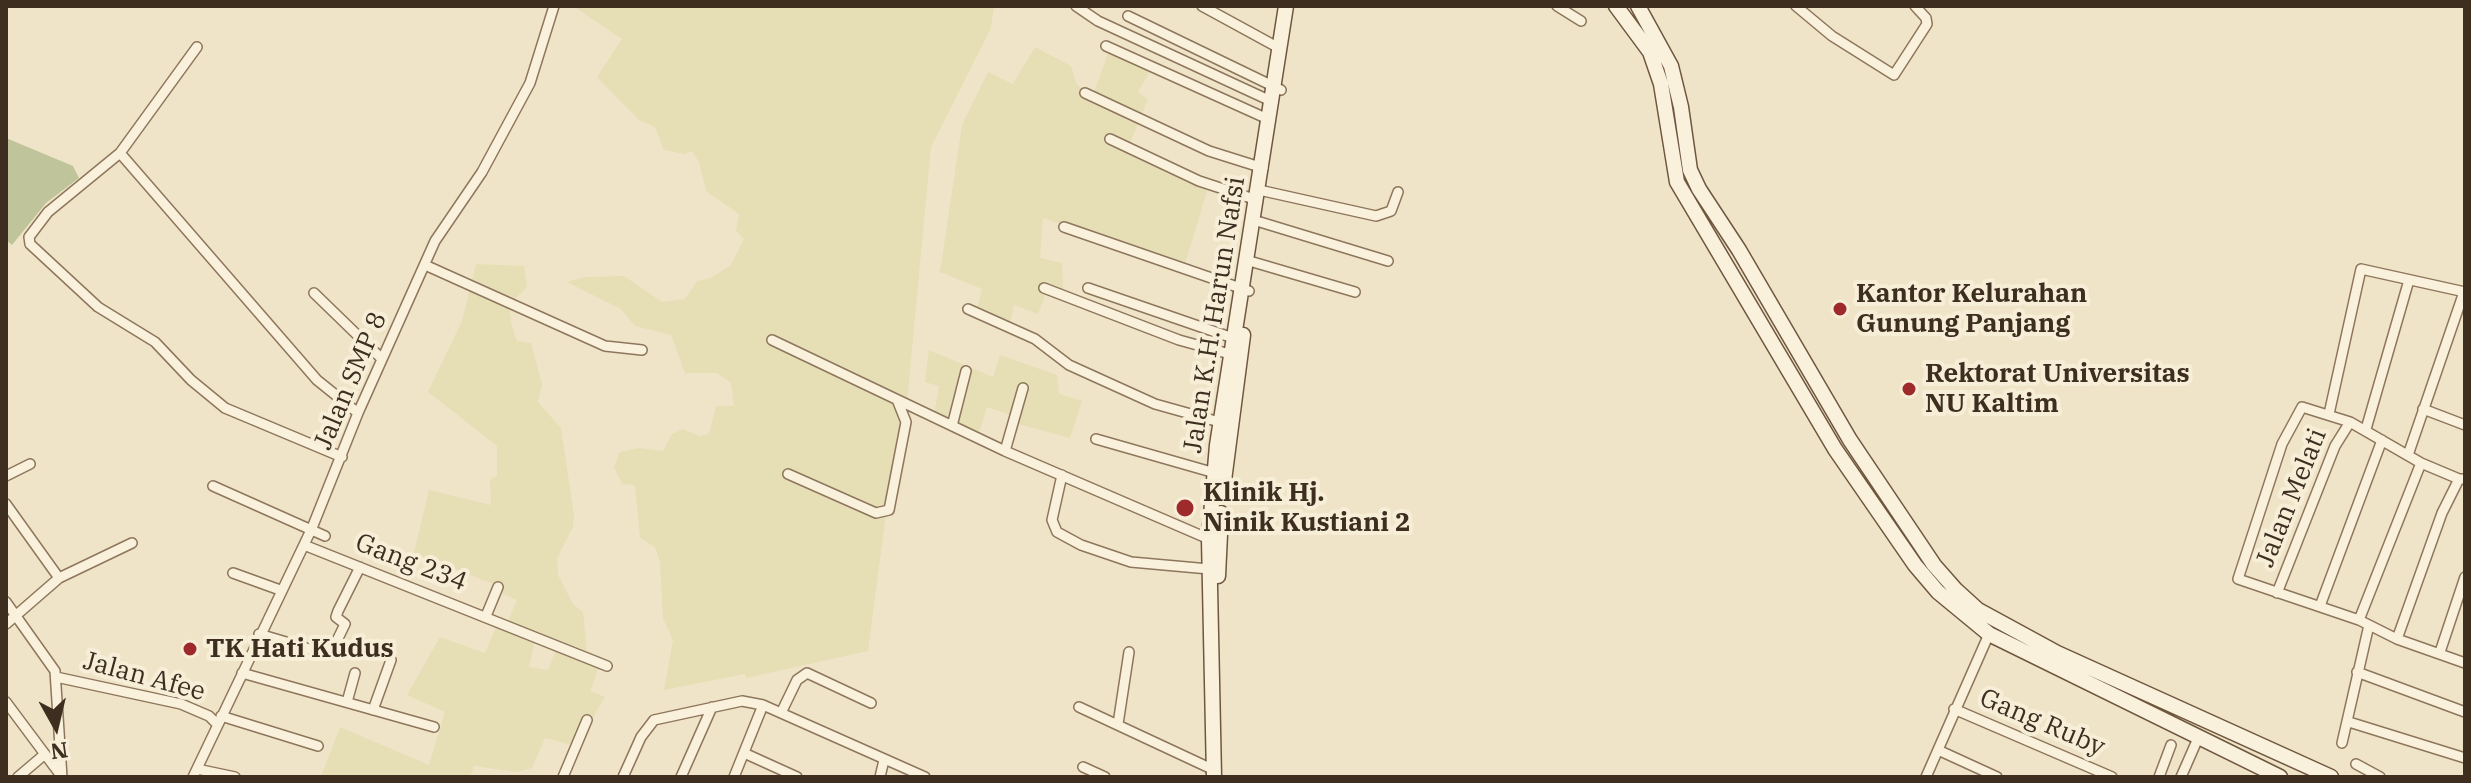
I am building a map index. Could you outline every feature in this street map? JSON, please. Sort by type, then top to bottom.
[{"type":"main road","name":"Jalan K.H. Harun Nafsi","points":[[1213,591],[1209,539],[1215,473],[1276,93],[1286,6]]},
{"type":"main road","name":"Jalan K.H. Harun Nafsi","points":[[1250,261],[1260,222],[1260,194],[1270,120],[1293,6]]},
{"type":"main road","points":[[1616,6],[1650,52],[1661,84],[1677,182],[1835,449],[1915,565],[1938,592],[1989,634],[2280,777]]},
{"type":"main road","points":[[1638,6],[1671,66],[1694,180],[1850,440],[1934,565],[1978,610],[2057,653],[2331,777]]},
{"type":"main road","name":"Jalan K.H. Harun Nafsi","points":[[1235,355],[1233,338],[1245,290]]},
{"type":"main road","name":"Jalan K.H. Harun Nafsi","points":[[1217,775],[1213,591],[1225,424]]},
{"type":"main road","points":[[1835,449],[1850,440]]},
{"type":"street","name":"Jalan SMP 8","points":[[195,773],[312,528],[358,413],[435,241],[482,172],[530,83],[554,6]]},
{"type":"street","points":[[1076,6],[1098,21],[1276,93]]},
{"type":"street","points":[[1202,6],[1279,48]]},
{"type":"street","points":[[1557,6],[1581,21]]},
{"type":"street","points":[[1796,6],[1842,43],[1894,75],[1927,24],[1926,18],[1915,6]]},
{"type":"street","points":[[1128,16],[1276,93]]},
{"type":"street","points":[[1106,46],[1270,120]]},
{"type":"street","points":[[197,47],[120,153],[48,212],[29,237],[34,251],[98,307],[155,342],[191,380],[225,408],[342,457]]},
{"type":"street","points":[[1085,93],[1209,151],[1263,168]]},
{"type":"street","points":[[1110,139],[1199,181],[1376,216],[1391,211],[1398,192]]},
{"type":"street","points":[[120,153],[238,285],[317,380],[358,413]]},
{"type":"street","points":[[1260,222],[1388,261]]},
{"type":"street","points":[[1064,227],[1245,290]]},
{"type":"street","points":[[1250,261],[1355,292]]},
{"type":"street","points":[[425,265],[605,346],[642,350]]},
{"type":"street","points":[[2329,414],[2359,271],[2365,268],[2465,292],[2408,455]]},
{"type":"street","name":"Jalan Melati","points":[[2366,429],[2409,280]]},
{"type":"street","points":[[1044,288],[1179,340],[1235,355]]},
{"type":"street","points":[[1088,288],[1233,338]]},
{"type":"street","points":[[314,293],[382,359]]},
{"type":"street","points":[[968,309],[1035,339],[1069,365],[1155,404],[1225,424]]},
{"type":"street","points":[[772,340],[1005,451],[1209,539]]},
{"type":"street","points":[[952,426],[966,371]]},
{"type":"street","points":[[1005,451],[1023,388]]},
{"type":"street","points":[[788,474],[876,513],[889,510],[906,422],[905,411],[896,399]]},
{"type":"street","points":[[2397,639],[2442,513],[2462,479],[2421,463],[2366,429],[2302,407],[2293,419],[2238,579],[2364,622],[2397,639],[2465,663]]},
{"type":"street","points":[[2423,409],[2465,425]]},
{"type":"street","name":"Jalan Melati","points":[[2277,593],[2335,446],[2350,422]]},
{"type":"street","points":[[1096,439],[1215,473]]},
{"type":"street","points":[[2320,606],[2382,440]]},
{"type":"street","points":[[2342,743],[2349,722],[2364,622],[2421,463]]},
{"type":"street","points":[[6,476],[30,464]]},
{"type":"street","points":[[1062,475],[1052,520],[1057,532],[1081,545],[1131,562],[1209,569]]},
{"type":"street","points":[[213,486],[325,536]]},
{"type":"street","points":[[6,504],[59,578]]},
{"type":"street","points":[[6,624],[15,613],[59,578],[132,543]]},
{"type":"street","name":"Gang 234","points":[[304,545],[607,666]]},
{"type":"street","points":[[259,634],[328,656],[345,627],[345,622],[336,617],[360,567]]},
{"type":"street","points":[[233,573],[280,590]]},
{"type":"street","points":[[2440,652],[2465,577]]},
{"type":"street","points":[[486,616],[498,587]]},
{"type":"street","points":[[6,602],[51,664],[56,677],[60,775]]},
{"type":"street","points":[[1926,777],[1989,634]]},
{"type":"street","points":[[1118,724],[1129,652]]},
{"type":"street","points":[[373,710],[391,660]]},
{"type":"street","points":[[2357,672],[2465,712]]},
{"type":"street","points":[[242,673],[434,727]]},
{"type":"street","points":[[347,702],[355,673]]},
{"type":"street","points":[[781,713],[797,680],[807,673],[871,703]]},
{"type":"street","name":"Jalan Afee","points":[[56,677],[181,704],[219,720],[318,746]]},
{"type":"street","points":[[623,777],[650,723],[742,701],[763,705],[925,777]]},
{"type":"street","points":[[6,702],[60,775]]},
{"type":"street","points":[[734,777],[763,705]]},
{"type":"street","points":[[681,777],[712,707]]},
{"type":"street","points":[[1079,707],[1217,775]]},
{"type":"street","name":"Gang Ruby","points":[[1954,709],[2112,777]]},
{"type":"street","points":[[563,777],[587,720]]},
{"type":"street","points":[[2349,722],[2465,758]]},
{"type":"street","points":[[2181,777],[2199,736]]},
{"type":"street","points":[[2159,777],[2171,745]]},
{"type":"street","points":[[1938,750],[1997,777]]},
{"type":"street","points":[[744,753],[797,777]]},
{"type":"street","points":[[18,777],[45,754]]},
{"type":"street","points":[[878,757],[880,777]]},
{"type":"street","points":[[2356,764],[2380,777]]},
{"type":"street","points":[[1083,767],[1105,777]]},
{"type":"street","points":[[195,773],[235,777]]},
{"type":"shaded area","points":[[573,6],[994,6],[991,28],[931,147],[907,402],[894,452],[868,651],[746,678],[745,674],[664,690],[673,640],[663,618],[660,562],[655,547],[640,538],[635,485],[622,484],[614,467],[620,452],[639,448],[663,451],[672,434],[683,429],[700,436],[709,434],[716,406],[734,406],[731,383],[717,373],[685,373],[671,335],[635,326],[621,309],[567,282],[585,277],[624,276],[662,302],[685,299],[697,281],[711,278],[731,265],[744,239],[736,231],[739,214],[706,191],[699,162],[692,151],[684,154],[664,150],[655,127],[639,120],[597,77],[622,39]]},
{"type":"shaded area","points":[[1035,47],[1071,66],[1077,85],[1093,95],[1110,48],[1152,68],[1138,92],[1148,99],[1128,148],[1208,188],[1184,267],[1043,218],[1040,258],[1062,263],[1063,292],[1048,288],[1038,314],[1014,305],[1010,325],[976,312],[982,289],[940,272],[962,125],[988,72],[1013,84]]},
{"type":"shaded area","points":[[476,264],[524,266],[527,287],[509,305],[512,327],[517,341],[531,343],[542,384],[538,402],[561,428],[574,516],[573,527],[557,558],[558,575],[573,604],[583,612],[587,651],[508,621],[517,600],[501,593],[501,587],[414,553],[429,490],[491,505],[490,480],[497,476],[497,446],[428,392],[462,321]]},
{"type":"shaded area","points":[[929,350],[993,377],[1000,355],[1057,375],[1059,394],[1082,401],[1070,438],[1011,422],[1013,416],[987,407],[978,435],[934,415],[939,386],[925,382]]},
{"type":"shaded area","points":[[497,625],[535,639],[529,667],[548,670],[557,648],[600,664],[590,691],[605,697],[576,746],[545,738],[532,768],[517,772],[474,766],[470,777],[321,777],[340,727],[429,765],[445,712],[407,695],[440,637],[485,653]]},
{"type":"green space","points":[[6,138],[73,166],[79,178],[46,203],[12,245],[6,240]]},
{"type":"place","name":"Kantor Kelurahan Gunung Panjang","points":[[1840,309]]},
{"type":"place","name":"Rektorat Universitas NU Kaltim","points":[[1909,389]]},
{"type":"place","name":"Klinik Hj. Ninik Kustiani 2","points":[[1185,508]]},
{"type":"place","name":"TK Hati Kudus","points":[[190,649]]}]
